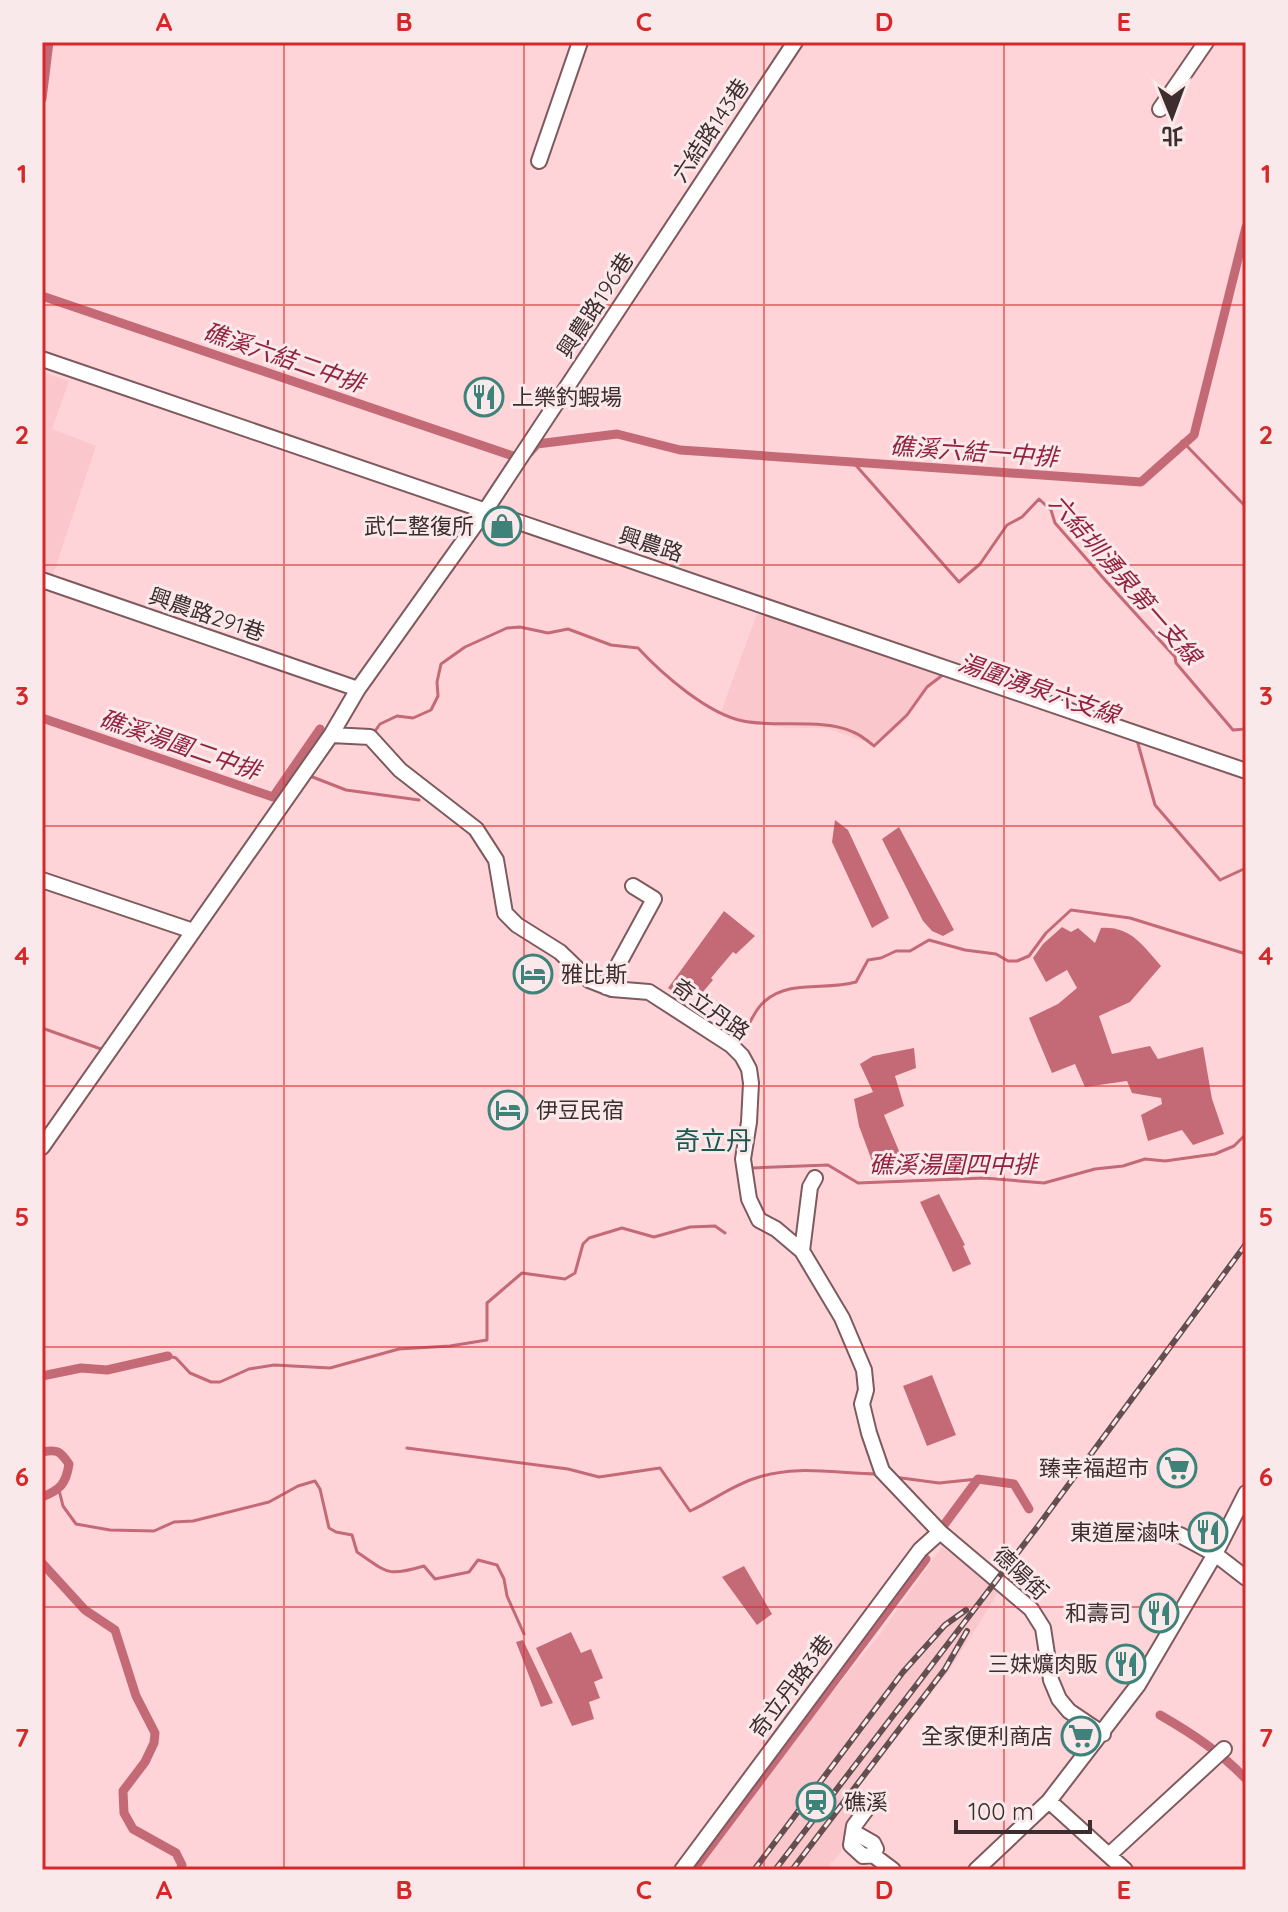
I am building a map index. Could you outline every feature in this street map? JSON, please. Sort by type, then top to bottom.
[{"type":"street","points":[[539,161],[580,42]]},
{"type":"street","name":"六結路143巷","points":[[662,243],[795,42]]},
{"type":"street","points":[[1160,109],[1206,42]]},
{"type":"street","name":"興農路196巷","points":[[485,511],[662,243]]},
{"type":"street","name":"興農路","points":[[42,359],[1246,771]]},
{"type":"street","points":[[42,1147],[331,735],[358,689],[485,511]]},
{"type":"street","name":"興農路291巷","points":[[42,580],[358,689]]},
{"type":"street","name":"奇立丹路","points":[[331,735],[370,737],[400,770],[476,829],[496,860],[505,913],[517,925],[560,952],[589,980],[606,987],[649,992],[731,1045],[742,1056],[749,1069],[751,1083],[743,1159],[749,1199],[759,1220],[776,1229],[802,1251],[842,1318],[864,1370],[866,1390],[862,1404],[882,1471],[940,1532]]},
{"type":"street","points":[[42,880],[193,931]]},
{"type":"street","points":[[606,987],[654,899],[633,886]]},
{"type":"street","points":[[802,1251],[810,1187],[815,1178]]},
{"type":"street","points":[[976,1870],[1049,1801],[1103,1734],[1138,1685],[1215,1554],[1246,1493]]},
{"type":"street","name":"德陽街","points":[[940,1532],[1031,1609],[1043,1628],[1051,1680],[1059,1699],[1069,1711],[1103,1734]]},
{"type":"street","name":"奇立丹路3巷","points":[[682,1870],[920,1550],[940,1532]]},
{"type":"street","points":[[1180,1535],[1215,1554],[1246,1578]]},
{"type":"street","points":[[1109,1855],[1224,1749]]},
{"type":"street","points":[[1049,1801],[1125,1870]]},
{"type":"street","points":[[871,1803],[854,1826],[852,1838],[859,1835],[873,1843],[876,1849],[873,1855],[893,1870]]},
{"type":"shaded area","points":[[42,372],[69,381],[52,429],[96,446],[53,575],[42,571]]},
{"type":"shaded area","points":[[758,611],[939,675],[918,697],[901,725],[875,745],[826,728],[753,724],[721,712]]},
{"type":"shaded area","points":[[835,820],[848,830],[889,918],[872,928],[832,842]]},
{"type":"shaded area","points":[[899,827],[954,930],[943,936],[932,931],[923,921],[882,839]]},
{"type":"shaded area","points":[[724,911],[755,936],[736,954],[733,952],[702,993],[695,992],[688,1001],[668,988]]},
{"type":"shaded area","points":[[1062,927],[1071,932],[1078,928],[1095,943],[1101,928],[1120,930],[1136,939],[1161,966],[1130,1002],[1099,1016],[1112,1054],[1150,1046],[1158,1059],[1203,1047],[1212,1099],[1224,1134],[1193,1145],[1182,1130],[1148,1141],[1141,1115],[1162,1104],[1161,1098],[1132,1093],[1127,1081],[1085,1087],[1075,1064],[1052,1073],[1029,1018],[1058,1004],[1077,988],[1067,970],[1046,982],[1033,958]]},
{"type":"shaded area","points":[[914,1048],[916,1068],[895,1076],[904,1106],[884,1115],[904,1163],[875,1169],[859,1126],[854,1099],[873,1092],[860,1064],[873,1056]]},
{"type":"shaded area","points":[[939,1194],[965,1245],[971,1264],[953,1272],[920,1202]]},
{"type":"shaded area","points":[[932,1375],[956,1435],[927,1446],[903,1386]]},
{"type":"shaded area","points":[[942,1547],[1000,1590],[949,1671],[853,1793],[865,1804],[839,1855],[824,1870],[698,1870],[821,1706],[880,1634]]},
{"type":"shaded area","points":[[744,1566],[772,1614],[757,1625],[722,1577]]},
{"type":"shaded area","points":[[571,1632],[581,1653],[591,1649],[603,1678],[594,1682],[600,1698],[589,1702],[594,1719],[572,1726],[536,1648]]},
{"type":"shaded area","points":[[523,1640],[553,1703],[541,1707],[516,1642]]},
{"type":"waterway","points":[[42,99],[49,42]]},
{"type":"waterway","name":"礁溪六結一中排","points":[[529,453],[537,444],[617,434],[680,450],[1141,482],[1194,435],[1246,227]]},
{"type":"waterway","name":"礁溪六結二中排","points":[[42,296],[513,456]]},
{"type":"waterway","points":[[1182,441],[1246,507]]},
{"type":"waterway","name":"六結圳湧泉第一支線","points":[[853,462],[959,582],[980,564],[1007,525],[1022,517],[1039,499],[1051,510],[1055,523],[1175,657],[1176,663],[1233,730],[1246,729]]},
{"type":"waterway","name":"湯圍湧泉六支線","points":[[373,734],[380,724],[397,716],[413,718],[431,710],[438,696],[441,664],[465,647],[507,628],[520,627],[548,633],[568,629],[611,645],[638,648],[687,692],[729,717],[756,723],[828,725],[859,735],[874,746],[907,715],[927,687],[944,674]]},
{"type":"waterway","name":"礁溪湯圍二中排","points":[[42,718],[273,797],[320,729]]},
{"type":"waterway","name":"湯圍湧泉六支線","points":[[1137,740],[1155,805],[1220,880],[1246,868]]},
{"type":"waterway","points":[[310,776],[346,790],[419,800]]},
{"type":"waterway","points":[[740,1038],[761,1005],[775,994],[797,988],[856,982],[868,960],[896,951],[910,951],[929,940],[1017,961],[1029,956],[1046,933],[1071,910],[1130,918],[1246,954]]},
{"type":"waterway","points":[[42,1028],[101,1049]]},
{"type":"waterway","name":"礁溪湯圍四中排","points":[[752,1168],[828,1165],[858,1183],[984,1178],[1044,1183],[1145,1159],[1165,1161],[1215,1154],[1234,1146],[1246,1134]]},
{"type":"waterway","points":[[168,1356],[176,1358],[190,1373],[211,1382],[220,1382],[249,1369],[274,1365],[330,1368],[399,1349],[487,1340],[487,1303],[522,1273],[565,1279],[575,1273],[583,1244],[589,1238],[622,1228],[654,1237],[690,1227],[715,1226],[725,1233]]},
{"type":"waterway","points":[[42,1376],[81,1368],[107,1370],[168,1356]]},
{"type":"waterway","points":[[407,1448],[568,1469],[599,1477],[660,1468],[690,1511],[739,1485],[771,1474],[787,1471],[879,1474]]},
{"type":"waterway","points":[[42,1452],[58,1452],[69,1464],[61,1485],[42,1497]]},
{"type":"waterway","points":[[894,1477],[939,1483],[978,1479]]},
{"type":"waterway","points":[[944,1525],[978,1479],[1014,1484],[1029,1509]]},
{"type":"waterway","points":[[59,1490],[63,1506],[76,1524],[110,1530],[154,1531],[174,1522],[193,1521],[269,1502],[298,1486],[315,1481],[320,1489],[329,1528],[352,1535],[357,1552],[382,1569],[395,1572],[424,1566],[435,1579],[469,1572],[478,1560],[497,1565],[524,1634]]},
{"type":"waterway","points":[[693,1870],[926,1559]]},
{"type":"waterway","points":[[42,1563],[85,1610],[115,1630],[136,1696],[155,1733],[145,1762],[123,1791],[124,1813],[133,1829],[176,1853],[182,1865],[180,1870]]},
{"type":"waterway","points":[[1160,1715],[1206,1744],[1246,1779]]},
{"type":"railway","points":[[775,1870],[1038,1526],[1246,1244]]},
{"type":"railway","points":[[754,1870],[903,1672],[945,1625],[966,1610]]},
{"type":"railway","points":[[792,1870],[945,1669],[967,1631]]},
{"type":"place","name":"上樂釣蝦場","points":[[484,397]]},
{"type":"place","name":"武仁整復所","points":[[502,526]]},
{"type":"place","name":"雅比斯","points":[[533,974]]},
{"type":"place","name":"伊豆民宿","points":[[508,1110]]},
{"type":"place","name":"臻幸福超市","points":[[1177,1468]]},
{"type":"place","name":"東道屋滷味","points":[[1208,1532]]},
{"type":"place","name":"和壽司","points":[[1159,1613]]},
{"type":"place","name":"三妹爌肉販","points":[[1126,1664]]},
{"type":"place","name":"全家便利商店","points":[[1081,1736]]},
{"type":"place","name":"礁溪","points":[[816,1802]]},
{"type":"district","name":"奇立丹","points":[[713,1140]]}]
